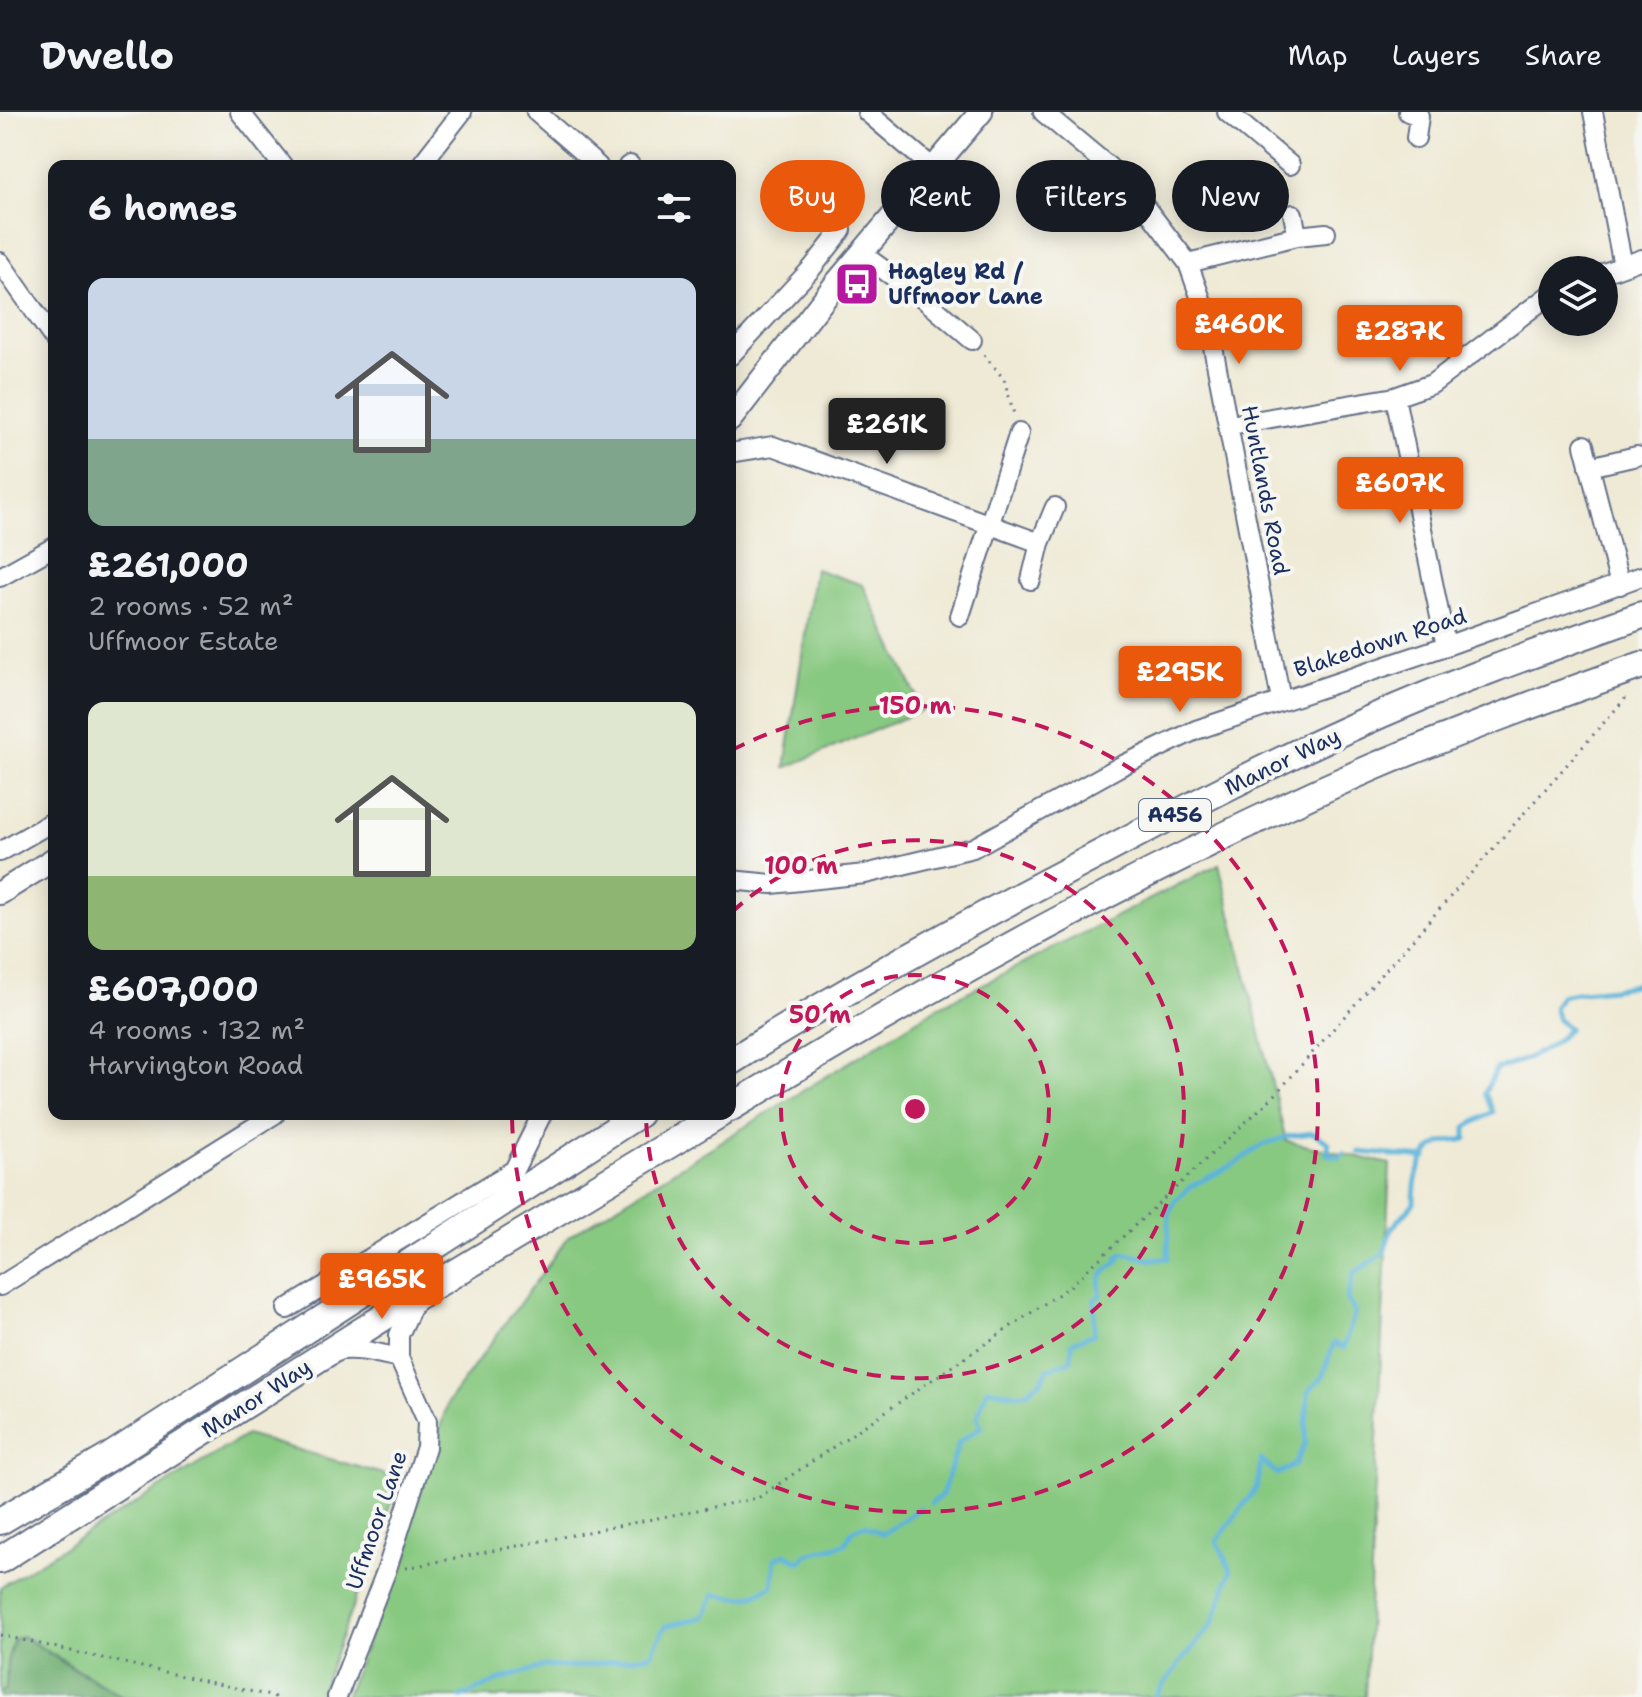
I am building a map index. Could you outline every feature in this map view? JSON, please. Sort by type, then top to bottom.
[{"type":"highway","name":"Manor Way","points":[[736,1058],[822,1005],[993,910],[1335,735],[1523,657],[1642,615]]},
{"type":"highway","name":"Manor Way","points":[[736,1104],[1010,944],[1222,837],[1372,768],[1642,665]]},
{"type":"highway","name":"Manor Way","points":[[0,1521],[119,1450],[625,1120]]},
{"type":"highway","name":"Manor Way","points":[[0,1560],[417,1296],[710,1120]]},
{"type":"main road","points":[[940,160],[981,112]]},
{"type":"main road","points":[[736,412],[881,231]]},
{"type":"main road","points":[[0,893],[48,863]]},
{"type":"street","points":[[240,112],[278,160]]},
{"type":"street","points":[[425,160],[462,112]]},
{"type":"street","points":[[536,112],[591,160]]},
{"type":"street","points":[[867,112],[924,160]]},
{"type":"street","name":"Huntlands Road","points":[[1043,112],[1133,191],[1188,263],[1207,316],[1281,700]]},
{"type":"street","points":[[1227,112],[1290,165]]},
{"type":"street","points":[[1593,112],[1623,266]]},
{"type":"street","points":[[1416,138],[1420,113]]},
{"type":"street","points":[[1293,214],[1297,236]]},
{"type":"street","points":[[736,350],[812,268],[840,232]]},
{"type":"street","points":[[1188,263],[1297,236],[1326,233]]},
{"type":"street","points":[[862,254],[924,299],[972,340]]},
{"type":"street","points":[[1618,268],[1642,259]]},
{"type":"street","points":[[0,262],[48,330]]},
{"type":"street","points":[[812,268],[838,281]]},
{"type":"street","points":[[1230,425],[1395,397],[1432,384],[1538,304]]},
{"type":"street","points":[[1395,397],[1446,646]]},
{"type":"street","points":[[960,616],[1019,433]]},
{"type":"street","points":[[1584,445],[1620,585]]},
{"type":"street","points":[[736,452],[773,446],[1040,543]]},
{"type":"street","points":[[1589,467],[1637,456]]},
{"type":"street","points":[[1031,580],[1040,543],[1055,507]]},
{"type":"street","points":[[0,577],[48,550]]},
{"type":"street","name":"Blakedown Road","points":[[736,881],[772,884],[865,874],[973,848],[1119,767],[1196,730],[1642,576]]},
{"type":"street","points":[[0,852],[48,824]]},
{"type":"street","points":[[0,1286],[265,1120]]},
{"type":"street","points":[[287,1309],[514,1170],[539,1120]]},
{"type":"street","points":[[326,1353],[346,1349],[399,1358],[399,1335],[417,1296]]},
{"type":"street","name":"Uffmoor Lane","points":[[337,1697],[387,1569],[426,1447],[427,1421],[399,1358]]},
{"type":"path","points":[[972,340],[1004,379],[1019,433]]},
{"type":"path","points":[[387,1569],[396,1570],[758,1498],[1069,1287],[1286,1084],[1625,699],[1615,675]]},
{"type":"path","points":[[0,1635],[275,1697]]},
{"type":"green space","points":[[815,569],[863,585],[923,710],[785,768]]},
{"type":"green space","points":[[1219,864],[1286,1141],[1390,1164],[1365,1697],[345,1697],[394,1577],[448,1402],[569,1236],[938,1007]]},
{"type":"green space","points":[[246,1435],[400,1479],[319,1697],[245,1694],[239,1697],[124,1697],[22,1636],[7,1663],[6,1690],[0,1692],[0,1587]]},
{"type":"green space","points":[[22,1636],[124,1697],[0,1697],[0,1692],[6,1690],[7,1663],[13,1640]]},
{"type":"waterway","points":[[1155,1697],[1213,1623],[1231,1570],[1217,1541],[1257,1487],[1261,1460],[1277,1474],[1295,1465],[1305,1443],[1308,1392],[1322,1377],[1334,1343],[1344,1348],[1355,1312],[1347,1299],[1354,1273],[1384,1253],[1391,1229],[1414,1203],[1416,1178],[1426,1155],[1439,1144],[1466,1139],[1466,1127],[1493,1112],[1485,1093],[1496,1069],[1536,1054],[1554,1043],[1569,1028],[1558,1020],[1554,1008],[1561,996],[1622,988],[1642,982]]},
{"type":"waterway","points":[[931,1503],[942,1495],[959,1442],[981,1427],[977,1417],[987,1389],[1016,1394],[1027,1392],[1042,1380],[1048,1369],[1071,1360],[1072,1342],[1094,1334],[1095,1299],[1101,1295],[1101,1279],[1123,1253],[1153,1260],[1168,1258],[1169,1214],[1175,1200],[1195,1184],[1233,1165],[1262,1145],[1289,1136],[1313,1133],[1329,1143],[1327,1154],[1339,1157],[1344,1153]]},
{"type":"waterway","points":[[1359,1152],[1426,1158]]},
{"type":"waterway","points":[[461,1697],[505,1678],[546,1666],[577,1667],[651,1655],[665,1626],[704,1617],[714,1594],[744,1597],[772,1586],[775,1559],[785,1554],[800,1562],[807,1554],[845,1544],[852,1531],[865,1525],[883,1534],[920,1508]]},
{"type":"place","name":"Hagley Rd / Uffmoor Lane","points":[[857,284]]}]
